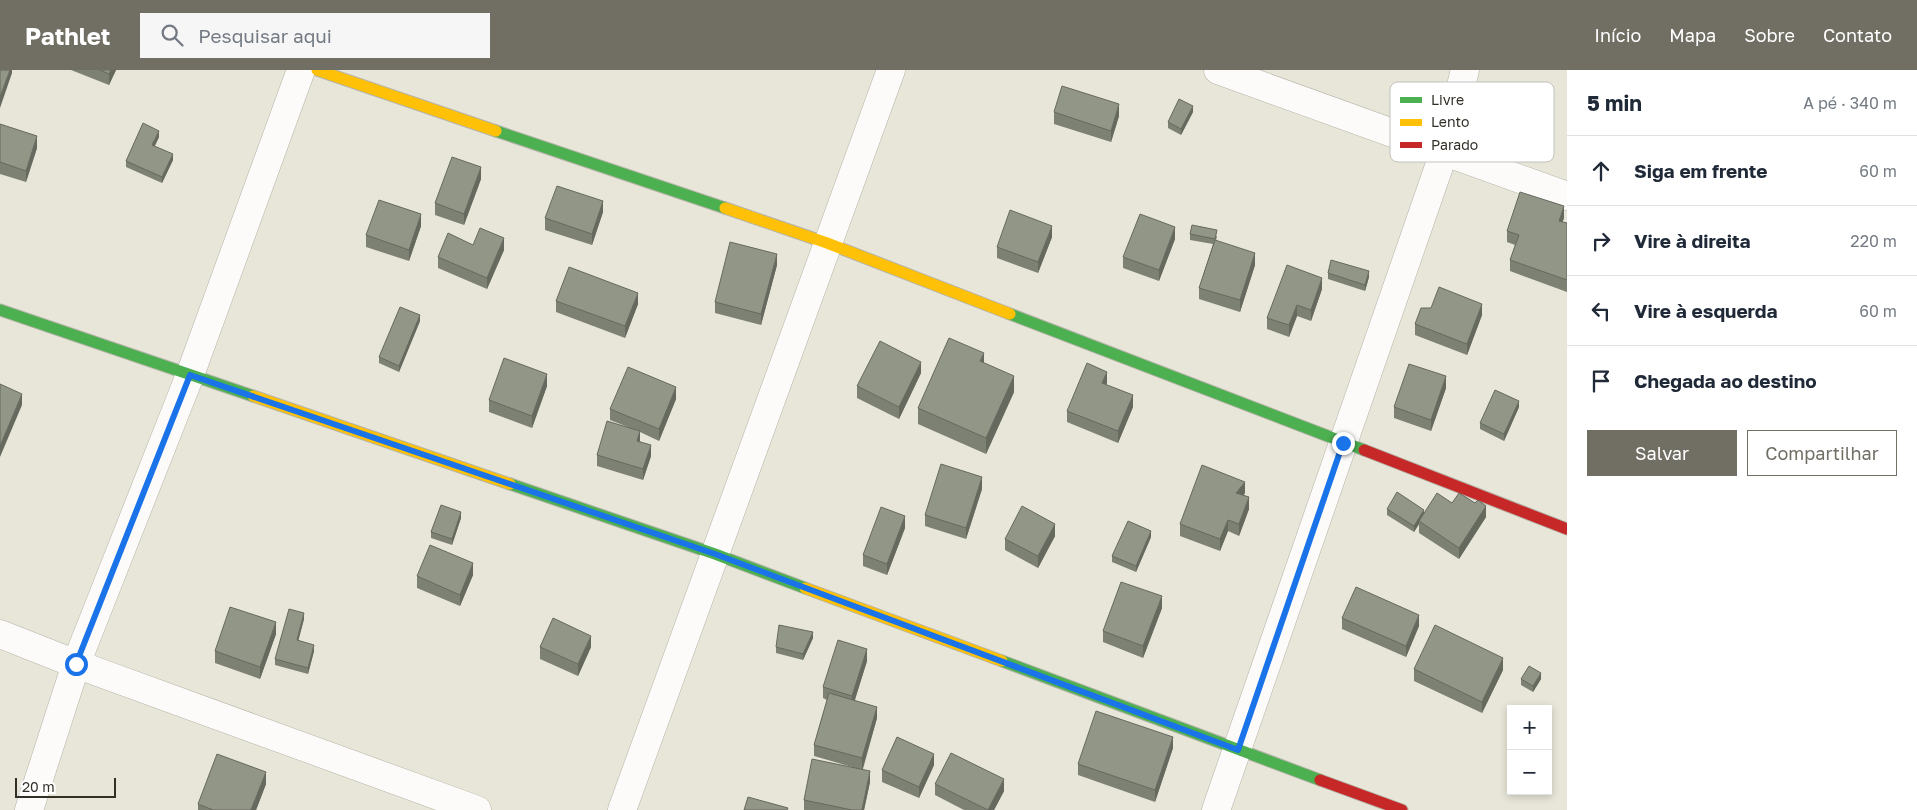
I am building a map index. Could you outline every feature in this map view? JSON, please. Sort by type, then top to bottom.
[{"type":"street","points":[[29,810],[76,664],[190,375],[301,70]]},
{"type":"street","points":[[317,70],[828,243],[1567,529]]},
{"type":"street","points":[[622,810],[891,70]]},
{"type":"street","points":[[1218,70],[1390,132]]},
{"type":"street","points":[[1216,810],[1441,162]]},
{"type":"street","points":[[1472,162],[1567,196]]},
{"type":"street","points":[[0,310],[715,554],[1402,810]]},
{"type":"street","points":[[0,634],[76,664],[477,810]]},
{"type":"building","points":[[0,70],[10,70],[0,97]]},
{"type":"building","points":[[100,70],[111,70],[109,74]]},
{"type":"building","points":[[1062,86],[1119,104],[1111,131],[1054,112]]},
{"type":"building","points":[[1179,99],[1193,106],[1181,129],[1168,122]]},
{"type":"building","points":[[143,123],[159,131],[152,145],[173,154],[162,177],[126,161]]},
{"type":"building","points":[[0,124],[37,136],[26,171],[0,162]]},
{"type":"building","points":[[452,157],[481,167],[464,214],[435,203]]},
{"type":"building","points":[[557,186],[603,201],[592,234],[545,218]]},
{"type":"building","points":[[1520,192],[1564,206],[1559,221],[1567,223],[1567,280],[1510,260],[1519,235],[1507,231]]},
{"type":"building","points":[[379,200],[421,214],[409,250],[366,235]]},
{"type":"building","points":[[1010,210],[1052,226],[1038,262],[997,247]]},
{"type":"building","points":[[1140,214],[1175,227],[1159,270],[1123,257]]},
{"type":"building","points":[[1192,225],[1217,230],[1215,239],[1190,234]]},
{"type":"building","points":[[480,228],[504,238],[487,278],[438,257],[448,233],[473,245]]},
{"type":"building","points":[[1215,240],[1255,253],[1240,300],[1199,288]]},
{"type":"building","points":[[730,242],[777,254],[761,314],[715,302]]},
{"type":"building","points":[[1331,260],[1369,271],[1365,285],[1328,273]]},
{"type":"building","points":[[1287,265],[1322,278],[1311,310],[1297,305],[1289,325],[1267,318]]},
{"type":"building","points":[[569,267],[638,293],[625,326],[556,301]]},
{"type":"building","points":[[1439,287],[1482,304],[1467,344],[1415,324],[1421,308],[1431,308]]},
{"type":"building","points":[[400,307],[420,315],[399,366],[379,357]]},
{"type":"building","points":[[949,338],[984,353],[980,361],[1014,376],[986,438],[918,408]]},
{"type":"building","points":[[880,341],[921,362],[899,407],[857,386]]},
{"type":"building","points":[[504,358],[547,374],[532,416],[489,400]]},
{"type":"building","points":[[1087,363],[1107,372],[1102,383],[1133,395],[1118,431],[1067,411]]},
{"type":"building","points":[[1409,364],[1446,376],[1431,420],[1394,407]]},
{"type":"building","points":[[628,367],[676,387],[659,429],[610,409]]},
{"type":"building","points":[[0,384],[22,394],[0,446]]},
{"type":"building","points":[[1495,390],[1519,401],[1504,434],[1480,423]]},
{"type":"building","points":[[607,421],[640,431],[637,441],[651,445],[643,469],[597,455]]},
{"type":"building","points":[[941,464],[982,477],[966,528],[925,515]]},
{"type":"building","points":[[1202,465],[1245,482],[1236,493],[1249,497],[1239,524],[1228,520],[1220,539],[1180,524]]},
{"type":"building","points":[[1397,492],[1424,510],[1414,526],[1387,509]]},
{"type":"building","points":[[1437,493],[1452,503],[1459,493],[1475,503],[1478,500],[1486,506],[1459,548],[1419,521]]},
{"type":"building","points":[[441,505],[461,512],[452,539],[431,532]]},
{"type":"building","points":[[1022,506],[1055,524],[1038,556],[1005,539]]},
{"type":"building","points":[[881,507],[905,516],[887,564],[863,555]]},
{"type":"building","points":[[1128,521],[1151,531],[1136,566],[1112,556]]},
{"type":"building","points":[[430,545],[473,563],[460,595],[417,576]]},
{"type":"building","points":[[1121,582],[1162,596],[1143,646],[1103,631]]},
{"type":"building","points":[[1356,587],[1419,615],[1406,646],[1342,618]]},
{"type":"building","points":[[230,607],[276,622],[260,667],[215,651]]},
{"type":"building","points":[[289,609],[304,613],[297,640],[314,645],[308,668],[275,659]]},
{"type":"building","points":[[553,618],[591,636],[578,664],[540,647]]},
{"type":"building","points":[[779,625],[813,632],[803,654],[776,647]]},
{"type":"building","points":[[1435,625],[1503,658],[1482,702],[1414,669]]},
{"type":"building","points":[[838,640],[867,649],[852,696],[823,687]]},
{"type":"building","points":[[1529,666],[1541,673],[1533,686],[1521,679]]},
{"type":"building","points":[[829,693],[877,707],[862,758],[814,745]]},
{"type":"building","points":[[1096,711],[1173,737],[1155,790],[1078,764]]},
{"type":"building","points":[[897,737],[934,754],[919,787],[882,770]]},
{"type":"building","points":[[951,753],[1004,779],[988,810],[935,784]]},
{"type":"building","points":[[217,754],[266,772],[251,810],[213,810],[198,804]]},
{"type":"building","points":[[812,759],[870,771],[862,810],[852,810],[804,800]]},
{"type":"building","points":[[748,797],[788,808],[787,810],[744,810]]},
{"type":"traffic: fast","points":[[496,131],[725,208]]},
{"type":"traffic: fast","points":[[0,310],[253,396]]},
{"type":"traffic: fast","points":[[1010,314],[1364,450]]},
{"type":"traffic: fast","points":[[510,484],[715,554],[805,588]]},
{"type":"traffic: fast","points":[[1002,661],[1320,780]]},
{"type":"traffic: slow","points":[[317,70],[496,131]]},
{"type":"traffic: slow","points":[[725,208],[827,243],[1010,314]]},
{"type":"traffic: slow","points":[[253,396],[510,484]]},
{"type":"traffic: slow","points":[[805,588],[1002,661]]},
{"type":"traffic: jam","points":[[1364,450],[1567,529]]},
{"type":"traffic: jam","points":[[1320,780],[1402,810]]},
{"type":"route","points":[[76,664],[190,375],[715,554],[1238,750],[1343,443]]}]
